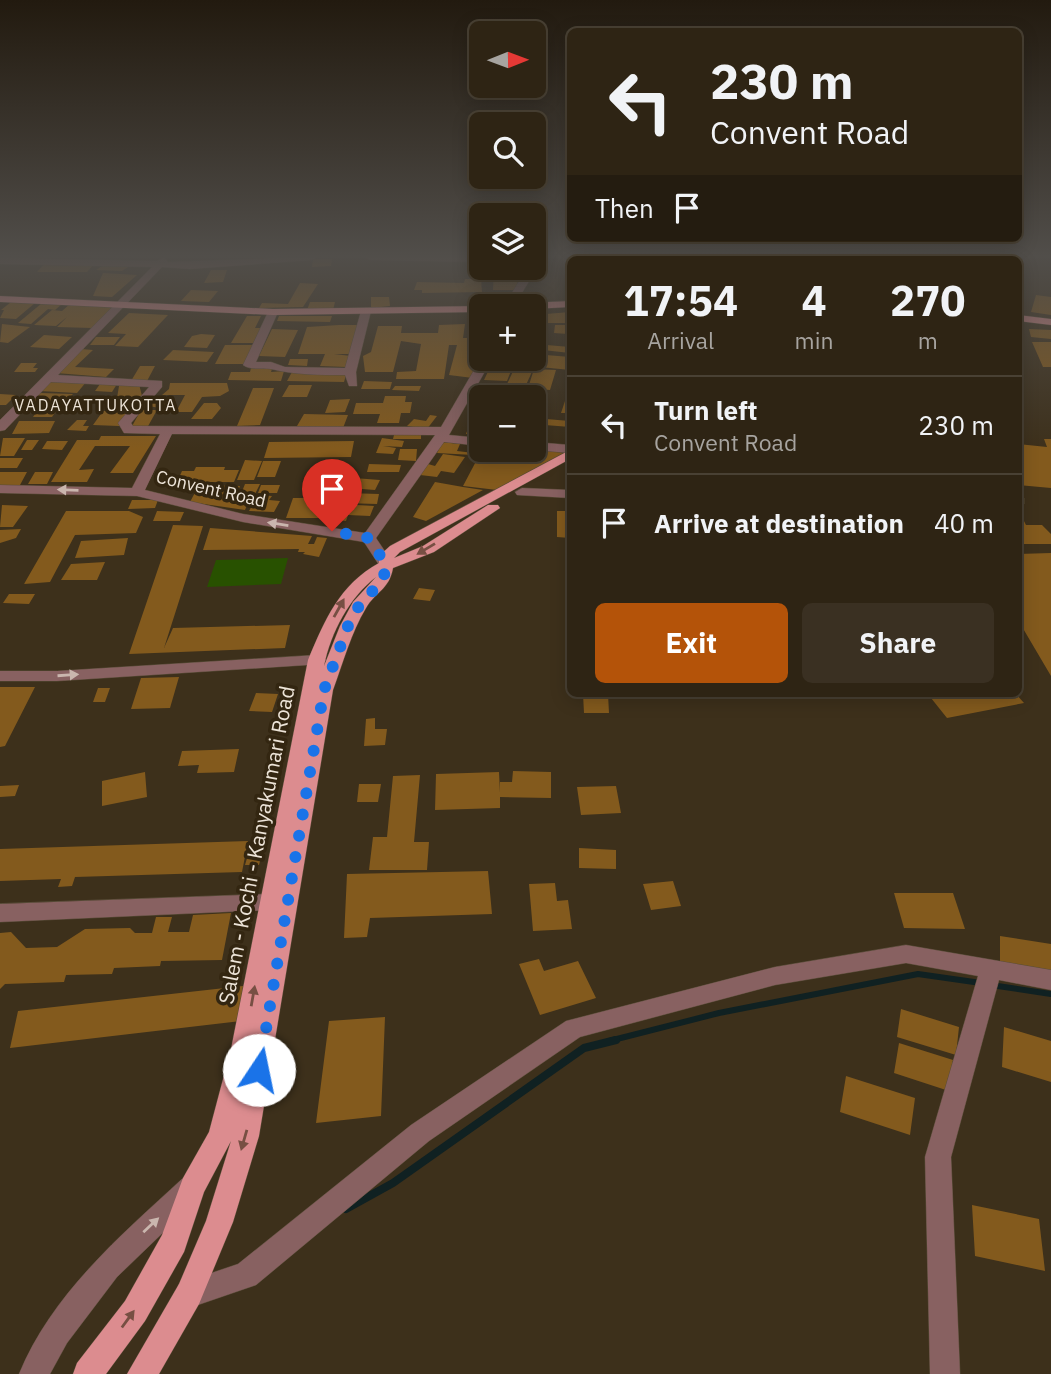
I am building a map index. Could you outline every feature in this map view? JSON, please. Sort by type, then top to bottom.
[{"type":"main road","name":"Salem - Kochi - Kanyakumari Road","points":[[142,1374],[189,1294],[219,1222],[246,1136],[324,690],[348,626],[361,602],[383,581],[387,556],[395,549],[423,531],[567,454]]},
{"type":"main road","name":"Salem - Kochi - Kanyakumari Road","points":[[88,1374],[135,1311],[174,1242],[192,1187],[221,1136],[243,1049],[317,660],[333,619],[350,589],[368,573],[386,565],[400,563],[567,468]]},
{"type":"street","points":[[0,428],[46,378],[106,321]]},
{"type":"street","points":[[268,321],[248,365],[271,365],[283,370],[352,377],[364,321]]},
{"type":"street","points":[[386,565],[369,538],[440,434],[479,371]]},
{"type":"street","points":[[46,378],[158,384],[124,423],[129,430],[440,434],[469,440]]},
{"type":"street","points":[[136,492],[168,430]]},
{"type":"street","points":[[546,448],[567,452]]},
{"type":"street","name":"Convent Road","points":[[0,489],[136,492],[161,496],[218,513],[369,538]]},
{"type":"street","points":[[522,492],[567,494]]},
{"type":"street","points":[[0,676],[57,676],[317,660]]},
{"type":"street","points":[[0,914],[269,902]]},
{"type":"street","points":[[189,1294],[246,1275],[420,1133],[574,1028],[775,976],[906,954],[1051,980]]},
{"type":"street","points":[[944,1374],[938,1157],[990,969]]},
{"type":"street","points":[[34,1374],[57,1333],[107,1267],[192,1187]]},
{"type":"green space","points":[[288,558],[281,584],[207,587],[216,560]]},
{"type":"building","points":[[20,321],[34,321],[31,324],[18,323]]},
{"type":"building","points":[[39,321],[62,321],[56,326],[34,325]]},
{"type":"building","points":[[63,321],[99,321],[92,328],[57,327]]},
{"type":"building","points":[[120,321],[162,321],[138,347],[115,346],[126,334],[108,333]]},
{"type":"building","points":[[244,321],[258,321],[255,328],[262,328],[255,343],[231,343]]},
{"type":"building","points":[[547,321],[567,321],[547,323]]},
{"type":"building","points":[[2,324],[30,327],[8,343],[0,342]]},
{"type":"building","points":[[465,324],[463,338],[469,338],[469,371],[476,371],[473,378],[449,375],[457,345],[449,345],[444,379],[396,379],[397,372],[416,371],[421,344],[401,341],[393,372],[365,372],[363,356],[371,352],[378,326],[402,326],[401,333],[438,333],[439,325]]},
{"type":"building","points":[[360,325],[352,354],[334,354],[351,356],[346,367],[320,366],[325,354],[298,354],[307,327]]},
{"type":"building","points":[[555,325],[567,325],[567,334],[554,333]]},
{"type":"building","points":[[272,329],[298,330],[285,357],[259,356]]},
{"type":"building","points":[[1029,329],[1051,330],[1051,339],[1031,337]]},
{"type":"building","points":[[44,335],[72,337],[59,349],[30,347]]},
{"type":"building","points":[[215,335],[207,348],[184,347],[192,336]]},
{"type":"building","points":[[96,337],[120,337],[114,345],[90,345]]},
{"type":"building","points":[[1032,342],[1051,342],[1051,367],[1043,367]]},
{"type":"building","points":[[225,345],[254,345],[245,364],[215,364]]},
{"type":"building","points":[[546,345],[567,347],[567,353],[546,350]]},
{"type":"building","points":[[81,349],[93,350],[75,367],[114,369],[106,377],[56,373]]},
{"type":"building","points":[[173,350],[214,352],[207,362],[163,360]]},
{"type":"building","points":[[546,355],[567,357],[567,370],[546,368]]},
{"type":"building","points":[[290,359],[308,359],[307,366],[288,365]]},
{"type":"building","points":[[21,363],[37,363],[33,368],[38,368],[35,372],[14,372]]},
{"type":"building","points":[[140,366],[155,366],[147,381],[131,381]]},
{"type":"building","points":[[251,368],[272,369],[271,372],[284,371],[281,381],[228,380],[231,372],[250,372]]},
{"type":"building","points":[[556,370],[550,390],[546,390],[546,385],[529,385],[533,371]]},
{"type":"building","points":[[488,371],[511,371],[507,381],[484,380]]},
{"type":"building","points":[[513,371],[532,371],[526,385],[507,384]]},
{"type":"building","points":[[292,372],[347,372],[344,382],[287,381]]},
{"type":"building","points":[[50,380],[87,381],[77,393],[40,391]]},
{"type":"building","points":[[364,381],[392,382],[390,389],[361,389]]},
{"type":"building","points":[[170,383],[227,383],[229,391],[220,396],[202,397],[192,412],[176,412],[185,395],[162,395],[169,389]]},
{"type":"building","points":[[100,384],[117,384],[112,392],[95,391]]},
{"type":"building","points":[[139,384],[142,396],[117,398],[119,386]]},
{"type":"building","points":[[289,385],[312,385],[307,397],[282,397]]},
{"type":"building","points":[[395,386],[421,386],[419,391],[392,390]]},
{"type":"building","points":[[253,388],[274,388],[260,425],[237,426]]},
{"type":"building","points":[[40,393],[73,394],[63,404],[27,405]]},
{"type":"building","points":[[0,394],[16,395],[6,405],[0,405]]},
{"type":"building","points":[[567,395],[567,413],[561,413]]},
{"type":"building","points":[[385,396],[406,396],[405,402],[412,402],[410,413],[401,413],[399,423],[377,423],[380,414],[353,414],[356,403],[383,403]]},
{"type":"building","points":[[158,397],[176,400],[160,408],[148,406]]},
{"type":"building","points":[[116,399],[137,400],[132,407],[111,407]]},
{"type":"building","points":[[350,399],[345,412],[325,413],[330,400]]},
{"type":"building","points":[[204,403],[217,403],[221,408],[212,419],[191,419]]},
{"type":"building","points":[[24,407],[59,407],[52,417],[33,417],[37,411],[21,411]]},
{"type":"building","points":[[141,410],[157,410],[147,428],[131,428]]},
{"type":"building","points":[[103,411],[128,411],[119,426],[93,425]]},
{"type":"building","points":[[304,414],[348,415],[343,428],[297,426]]},
{"type":"building","points":[[430,415],[437,416],[427,429],[407,426],[414,419],[426,421]]},
{"type":"building","points":[[546,419],[567,421],[567,427],[546,425]]},
{"type":"building","points":[[77,420],[87,420],[83,426],[89,426],[86,431],[67,430]]},
{"type":"building","points":[[19,421],[55,421],[49,433],[12,434]]},
{"type":"building","points":[[394,435],[421,435],[421,439],[393,439]]},
{"type":"building","points":[[101,436],[156,436],[133,473],[110,473],[130,446],[95,446],[79,470],[94,469],[87,482],[51,482],[77,440],[99,440]]},
{"type":"building","points":[[3,438],[25,438],[14,456],[0,456]]},
{"type":"building","points":[[382,438],[404,441],[402,447],[383,446],[396,448],[393,454],[376,453]]},
{"type":"building","points":[[1044,439],[1051,439],[1051,488],[1022,485],[1022,444],[1047,447]]},
{"type":"building","points":[[27,440],[39,440],[32,450],[21,450]]},
{"type":"building","points":[[47,441],[68,441],[62,450],[42,449]]},
{"type":"building","points":[[354,441],[351,457],[264,458],[269,442]]},
{"type":"building","points":[[442,442],[460,444],[457,451],[469,452],[469,455],[437,453]]},
{"type":"building","points":[[400,449],[417,449],[416,461],[398,460]]},
{"type":"building","points":[[546,451],[567,452],[567,453],[497,490],[463,486],[476,462],[546,462]]},
{"type":"building","points":[[443,454],[465,457],[454,473],[441,471],[437,477],[420,475],[428,464],[435,466]]},
{"type":"building","points":[[0,458],[23,458],[17,468],[0,468]]},
{"type":"building","points":[[245,460],[262,461],[254,480],[237,480]]},
{"type":"building","points":[[263,461],[281,461],[275,477],[257,477]]},
{"type":"building","points":[[369,464],[401,465],[399,472],[367,472]]},
{"type":"building","points":[[196,467],[239,470],[234,482],[177,482],[182,471],[194,471]]},
{"type":"building","points":[[0,472],[27,472],[20,485],[0,485]]},
{"type":"building","points":[[35,472],[53,472],[47,484],[28,484]]},
{"type":"building","points":[[354,478],[380,480],[375,490],[349,488]]},
{"type":"building","points":[[435,482],[483,490],[426,521],[413,517]]},
{"type":"building","points":[[245,484],[260,484],[255,494],[241,494]]},
{"type":"building","points":[[199,485],[240,486],[235,498],[250,498],[245,510],[190,502]]},
{"type":"building","points":[[261,485],[280,485],[277,493],[258,493]]},
{"type":"building","points":[[308,492],[331,492],[323,518],[286,518],[293,498],[306,498]]},
{"type":"building","points":[[347,493],[379,494],[377,504],[344,503]]},
{"type":"building","points":[[258,495],[272,496],[269,500],[280,501],[274,512],[249,511]]},
{"type":"building","points":[[132,500],[158,500],[155,508],[128,509]]},
{"type":"building","points":[[340,504],[374,506],[370,516],[348,515],[346,521],[333,520]]},
{"type":"building","points":[[2,505],[28,506],[13,527],[0,527]]},
{"type":"building","points":[[66,511],[129,511],[143,517],[136,533],[75,535],[50,582],[24,584]]},
{"type":"building","points":[[157,511],[184,512],[180,521],[153,521]]},
{"type":"building","points":[[557,511],[567,511],[567,538],[557,537]]},
{"type":"building","points":[[1022,519],[1026,525],[1042,525],[1051,534],[1051,544],[1022,544]]},
{"type":"building","points":[[173,525],[203,526],[164,648],[173,628],[290,625],[285,648],[129,654]]},
{"type":"building","points":[[210,528],[312,536],[308,544],[314,544],[317,537],[327,538],[319,557],[298,552],[299,549],[203,550]]},
{"type":"building","points":[[21,529],[16,538],[0,543],[0,530]]},
{"type":"building","points":[[128,538],[124,555],[75,558],[81,541]]},
{"type":"building","points":[[1051,553],[1051,676],[1022,627],[1022,554]]},
{"type":"building","points":[[105,562],[97,580],[61,580],[71,564]]},
{"type":"building","points":[[419,588],[435,590],[430,601],[413,599]]},
{"type":"building","points":[[9,594],[35,594],[29,604],[3,603]]},
{"type":"building","points":[[179,677],[170,708],[131,709],[141,678]]},
{"type":"building","points":[[0,687],[35,687],[5,746],[0,747]]},
{"type":"building","points":[[98,688],[110,688],[105,702],[93,702]]},
{"type":"building","points":[[256,693],[278,694],[272,712],[249,711]]},
{"type":"building","points":[[583,697],[608,697],[609,713],[584,713]]},
{"type":"building","points":[[930,697],[1019,697],[1024,703],[947,718]]},
{"type":"building","points":[[375,718],[375,729],[387,729],[385,745],[364,746],[366,719]]},
{"type":"building","points":[[239,749],[234,772],[197,773],[199,765],[178,766],[182,751]]},
{"type":"building","points":[[513,771],[551,772],[551,798],[500,797],[500,808],[435,810],[436,774],[499,772],[500,793],[500,782],[512,782]]},
{"type":"building","points":[[145,772],[147,797],[102,806],[102,781]]},
{"type":"building","points":[[420,775],[414,842],[429,842],[427,870],[369,870],[373,837],[387,837],[393,776]]},
{"type":"building","points":[[359,784],[381,784],[378,802],[357,802]]},
{"type":"building","points":[[19,785],[15,796],[0,797],[0,786]]},
{"type":"building","points":[[616,786],[621,813],[581,815],[577,787]]},
{"type":"building","points":[[254,834],[267,834],[259,865],[245,865]]},
{"type":"building","points":[[248,841],[242,872],[75,877],[72,886],[58,887],[61,879],[0,881],[0,849]]},
{"type":"building","points":[[579,848],[616,850],[616,869],[579,868]]},
{"type":"building","points":[[488,871],[492,914],[370,918],[367,937],[344,938],[347,874]]},
{"type":"building","points":[[673,881],[681,906],[651,910],[643,884]]},
{"type":"building","points":[[555,883],[557,901],[568,900],[572,929],[533,931],[529,884]]},
{"type":"building","points":[[894,893],[953,893],[965,929],[904,928]]},
{"type":"building","points":[[231,913],[222,960],[161,961],[160,966],[114,968],[112,974],[66,975],[64,982],[5,984],[0,989],[0,933],[11,932],[26,948],[57,947],[85,929],[130,928],[135,933],[152,933],[156,917],[172,917],[168,932],[189,932],[193,915]]},
{"type":"building","points":[[1000,936],[1051,944],[1051,971],[1000,964]]},
{"type":"building","points":[[539,959],[544,971],[578,961],[596,998],[540,1015],[519,964]]},
{"type":"building","points":[[243,986],[241,1021],[10,1048],[18,1011]]},
{"type":"building","points":[[901,1009],[959,1027],[956,1055],[897,1037]]},
{"type":"building","points":[[385,1017],[381,1116],[316,1123],[329,1021]]},
{"type":"building","points":[[1004,1027],[1051,1041],[1051,1082],[1002,1067]]},
{"type":"building","points":[[899,1043],[953,1060],[949,1091],[894,1073]]},
{"type":"building","points":[[846,1076],[915,1098],[910,1135],[840,1112]]},
{"type":"building","points":[[972,1205],[1039,1219],[1045,1271],[975,1256]]},
{"type":"waterway","points":[[609,1041],[719,1013],[918,974],[981,983]]},
{"type":"waterway","points":[[991,985],[1051,994]]},
{"type":"waterway","points":[[346,1209],[393,1183],[584,1048],[616,1040]]},
{"type":"district","name":"VADAYATTUKOTTA","points":[[96,405]]},
{"type":"route","points":[[259,1070],[295,865],[316,724],[324,690],[336,651],[348,626],[361,602],[383,581],[386,565],[369,538],[332,531]]}]
